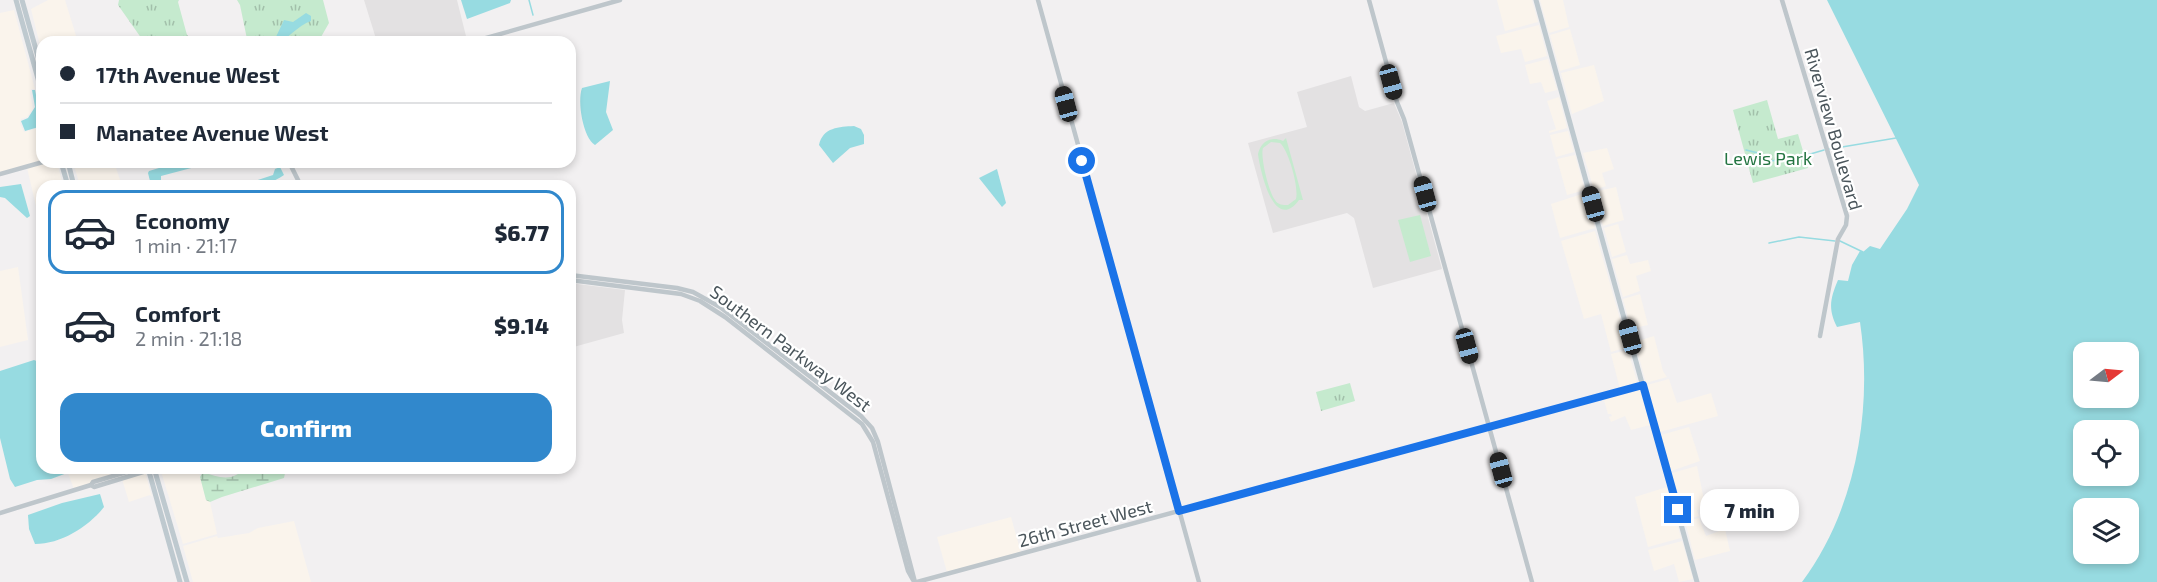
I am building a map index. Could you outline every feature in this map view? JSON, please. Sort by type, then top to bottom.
[{"type":"main road","points":[[1536,0],[1697,582]]},
{"type":"main road","points":[[19,1],[25,10],[36,49]]},
{"type":"main road","points":[[19,1],[35,45]]},
{"type":"main road","points":[[19,1],[36,68]]},
{"type":"main road","points":[[149,474],[180,582]]},
{"type":"main road","points":[[149,474],[187,582]]},
{"type":"street","points":[[493,36],[620,0]]},
{"type":"street","points":[[1038,0],[1199,582]]},
{"type":"street","points":[[1369,0],[1396,99],[1408,132],[1532,582]]},
{"type":"street","name":"Riverview Boulevard","points":[[1782,0],[1847,216],[1846,225],[1838,239],[1820,336]]},
{"type":"street","points":[[0,174],[36,164]]},
{"type":"street","name":"Southern Parkway West","points":[[576,276],[693,292],[720,307],[861,416],[872,428],[878,442],[916,582]]},
{"type":"street","name":"Southern Parkway West","points":[[576,281],[681,294],[699,301],[725,317],[862,424],[873,442],[908,571],[916,582]]},
{"type":"street","name":"26th Street West","points":[[916,582],[1643,385]]},
{"type":"street","points":[[92,486],[93,482],[125,474]]},
{"type":"street","points":[[0,513],[136,474]]},
{"type":"shaded area","points":[[48,0],[65,0],[76,36],[38,36],[31,9]]},
{"type":"shaded area","points":[[364,0],[457,0],[466,36],[375,36]]},
{"type":"shaded area","points":[[1497,0],[1532,0],[1538,22],[1505,31]]},
{"type":"shaded area","points":[[1540,0],[1563,0],[1569,27],[1549,33]]},
{"type":"shaded area","points":[[14,10],[35,89],[31,89],[30,93],[33,109],[27,117],[21,119],[20,123],[24,132],[36,129],[36,163],[0,172],[0,13]]},
{"type":"shaded area","points":[[1539,25],[1547,56],[1525,62],[1521,49],[1501,53],[1496,36]]},
{"type":"shaded area","points":[[1570,29],[1580,65],[1560,71],[1550,35]]},
{"type":"shaded area","points":[[1548,59],[1557,90],[1545,93],[1541,82],[1530,84],[1525,65]]},
{"type":"shaded area","points":[[1594,65],[1604,101],[1572,114],[1561,73]]},
{"type":"shaded area","points":[[1351,76],[1359,107],[1365,111],[1394,103],[1402,122],[1442,269],[1373,288],[1354,218],[1347,213],[1273,233],[1248,143],[1307,127],[1297,92]]},
{"type":"shaded area","points":[[1559,97],[1567,128],[1549,133],[1556,129],[1547,101]]},
{"type":"shaded area","points":[[1568,131],[1574,152],[1556,157],[1550,135]]},
{"type":"shaded area","points":[[1607,148],[1614,169],[1602,173],[1606,186],[1594,190],[1583,153]]},
{"type":"shaded area","points":[[1575,155],[1585,190],[1567,195],[1557,159]]},
{"type":"shaded area","points":[[36,165],[36,168],[58,168],[62,180],[36,180],[36,206],[27,168]]},
{"type":"shaded area","points":[[75,168],[116,168],[120,180],[78,180]]},
{"type":"shaded area","points":[[1616,187],[1624,220],[1603,226],[1594,192]]},
{"type":"shaded area","points":[[1585,193],[1595,228],[1560,238],[1551,204]]},
{"type":"shaded area","points":[[1618,224],[1626,252],[1612,257],[1604,228]]},
{"type":"shaded area","points":[[1595,231],[1628,347],[1611,352],[1601,314],[1584,319],[1561,241]]},
{"type":"shaded area","points":[[1627,255],[1630,264],[1648,260],[1651,271],[1636,276],[1640,291],[1623,297],[1612,259]]},
{"type":"shaded area","points":[[18,267],[28,340],[0,347],[0,271]]},
{"type":"shaded area","points":[[576,284],[625,290],[622,320],[624,333],[576,346]]},
{"type":"shaded area","points":[[1640,294],[1648,325],[1634,328],[1637,338],[1634,339],[1623,299]]},
{"type":"shaded area","points":[[1654,336],[1663,371],[1667,377],[1646,383],[1635,342]]},
{"type":"shaded area","points":[[1628,350],[1638,385],[1620,389],[1611,354]]},
{"type":"shaded area","points":[[1669,379],[1677,403],[1711,393],[1718,416],[1660,432],[1647,385]]},
{"type":"shaded area","points":[[1639,388],[1650,425],[1631,430],[1625,416],[1611,422],[1609,417],[1612,416],[1608,414],[1603,397]]},
{"type":"shaded area","points":[[1689,427],[1700,461],[1671,471],[1661,435]]},
{"type":"shaded area","points":[[1697,466],[1706,509],[1697,510],[1699,516],[1685,519],[1672,473]]},
{"type":"shaded area","points":[[68,474],[129,474],[74,489]]},
{"type":"shaded area","points":[[146,474],[152,497],[150,495],[129,502],[122,479]]},
{"type":"shaded area","points":[[162,474],[200,474],[206,500],[210,502],[217,534],[183,544]]},
{"type":"shaded area","points":[[1667,487],[1681,538],[1648,547],[1635,497]]},
{"type":"shaded area","points":[[1011,517],[1021,553],[947,572],[937,537]]},
{"type":"shaded area","points":[[1699,518],[1706,536],[1725,529],[1730,551],[1695,560],[1685,521]]},
{"type":"shaded area","points":[[294,521],[311,582],[193,582],[183,546],[217,536],[218,538],[249,533],[258,528]]},
{"type":"shaded area","points":[[1682,541],[1693,579],[1679,582],[1674,564],[1654,571],[1648,550]]},
{"type":"green space","points":[[119,0],[179,0],[188,36],[140,36],[118,5]]},
{"type":"green space","points":[[237,0],[323,0],[329,23],[322,36],[246,36]]},
{"type":"green space","name":"Lewis Park","points":[[1767,100],[1778,139],[1798,134],[1808,168],[1753,183],[1733,110]]},
{"type":"green space","points":[[1286,138],[1303,200],[1299,200],[1290,208],[1282,209],[1276,205],[1265,185],[1258,154],[1261,146],[1267,141],[1274,139],[1283,141]],"holes":[[[1271,142],[1280,143],[1290,161],[1297,194],[1296,199],[1288,205],[1276,202],[1270,190],[1262,153],[1263,148]]]},
{"type":"green space","points":[[1420,215],[1431,256],[1410,262],[1398,220]]},
{"type":"green space","points":[[1350,383],[1355,401],[1321,411],[1316,392]]},
{"type":"green space","points":[[202,474],[221,477],[238,474],[285,474],[284,478],[210,502],[206,500],[200,477]]},
{"type":"water","points":[[461,0],[511,0],[510,3],[467,19]]},
{"type":"water","points":[[1827,0],[2157,0],[2157,582],[1802,582],[1821,554],[1836,523],[1848,491],[1862,424],[1864,389],[1860,322],[1837,327],[1831,309],[1833,293],[1838,280],[1848,281],[1852,265],[1860,251],[1863,252],[1870,246],[1880,249],[1907,209],[1919,185]]},
{"type":"water","points":[[306,13],[311,16],[311,21],[289,36],[276,36],[284,20],[293,22]]},
{"type":"water","points":[[610,81],[606,112],[613,130],[595,145],[587,135],[582,119],[580,101],[582,88]]},
{"type":"water","points":[[32,90],[35,90],[36,95],[36,128],[25,131],[21,121],[28,118],[35,107]]},
{"type":"water","points":[[854,126],[861,129],[864,144],[850,148],[833,163],[819,145],[821,139],[832,129]]},
{"type":"water","points":[[159,168],[191,168],[161,176],[161,180],[150,180],[149,171]]},
{"type":"water","points":[[280,168],[284,175],[275,180],[258,180],[273,175],[275,169]]},
{"type":"water","points":[[997,169],[1006,203],[1002,207],[979,178]]},
{"type":"water","points":[[21,184],[30,216],[27,218],[5,198],[0,197],[0,187]]},
{"type":"water","points":[[36,361],[36,474],[64,474],[15,487],[10,479],[0,438],[0,371]]},
{"type":"water","points":[[100,494],[104,507],[90,521],[64,538],[35,544],[29,529],[28,515],[62,503]]},
{"type":"waterway","points":[[529,0],[533,15]]},
{"type":"waterway","points":[[1830,149],[1896,138]]},
{"type":"waterway","points":[[1746,150],[1758,153],[1771,161],[1824,150]]},
{"type":"waterway","points":[[1769,243],[1799,237],[1835,241]]},
{"type":"waterway","points":[[1840,241],[1863,252]]},
{"type":"route","points":[[1082,161],[1179,511],[1643,385],[1678,510]]}]
